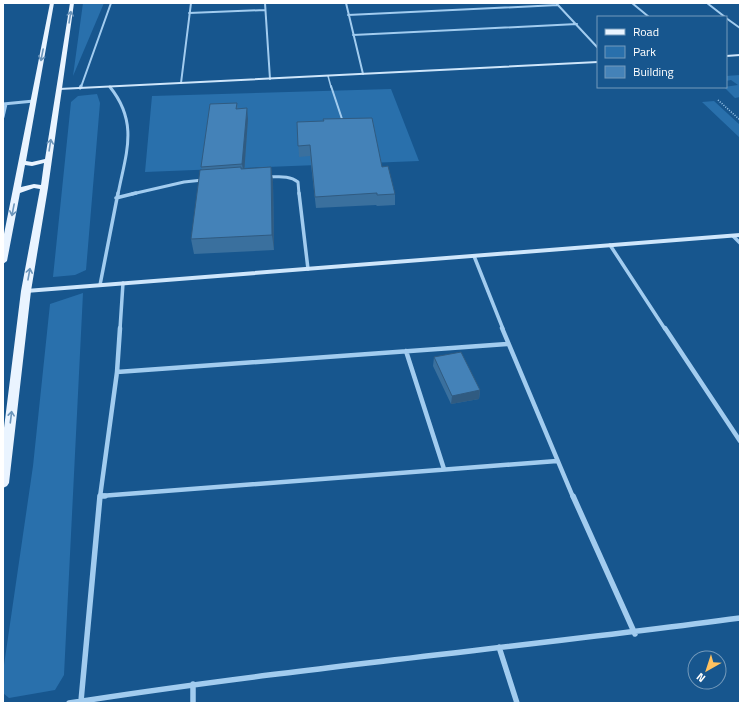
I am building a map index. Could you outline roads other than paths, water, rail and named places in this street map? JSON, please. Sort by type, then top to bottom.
[{"type":"main road","points":[[3,261],[52,3]]},
{"type":"main road","points":[[3,483],[26,291],[44,188],[72,3]]},
{"type":"main road","points":[[22,163],[32,164],[48,160]]},
{"type":"main road","points":[[17,191],[28,187],[40,186],[44,188]]},
{"type":"street","points":[[80,88],[111,3]]},
{"type":"street","points":[[181,83],[191,3]]},
{"type":"street","points":[[265,3],[270,79]]},
{"type":"street","points":[[346,3],[363,74]]},
{"type":"street","points":[[632,3],[648,16]]},
{"type":"street","points":[[707,3],[725,16]]},
{"type":"street","points":[[348,14],[557,4],[597,47]]},
{"type":"street","points":[[189,13],[265,10]]},
{"type":"street","points":[[727,18],[740,28]]},
{"type":"street","points":[[353,35],[577,24]]},
{"type":"street","points":[[727,56],[740,55]]},
{"type":"street","points":[[59,89],[597,62]]},
{"type":"street","points":[[100,285],[127,148],[129,130],[127,114],[120,99],[110,87]]},
{"type":"street","points":[[3,117],[5,104],[34,101]]},
{"type":"street","points":[[263,178],[286,176],[298,182],[308,269]]},
{"type":"street","points":[[116,198],[184,182],[209,180]]},
{"type":"street","points":[[26,291],[737,236],[740,243]]},
{"type":"street","points":[[610,245],[740,441]]},
{"type":"street","points":[[474,256],[508,344],[557,461],[635,634]]},
{"type":"street","points":[[81,701],[100,496],[117,372],[123,284]]},
{"type":"street","points":[[117,372],[508,344]]},
{"type":"street","points":[[406,351],[444,469]]},
{"type":"street","points":[[100,496],[557,461]]},
{"type":"street","points":[[69,703],[193,684],[499,647],[635,634],[740,618]]},
{"type":"street","points":[[499,647],[517,703]]},
{"type":"street","points":[[193,684],[193,703]]},
{"type":"lane","points":[[328,76],[342,119]]}]
